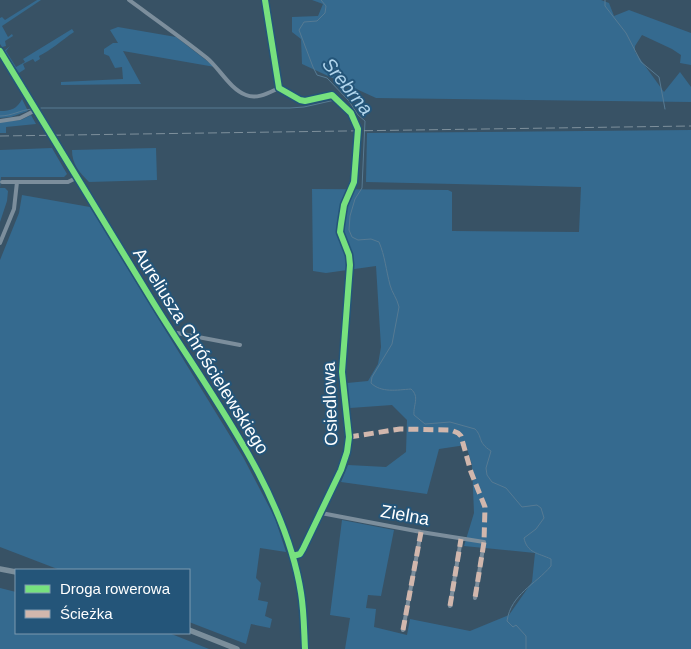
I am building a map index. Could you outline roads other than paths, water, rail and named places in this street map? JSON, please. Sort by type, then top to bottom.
[{"type":"main road","points":[[0,570],[15,572]]},
{"type":"main road","points":[[190,630],[237,649]]},
{"type":"street","points":[[129,0],[206,58],[239,91],[246,96],[253,97],[261,96],[279,88],[265,0]]},
{"type":"street","points":[[0,51],[46,127]]},
{"type":"street","name":"Osiedlowa","points":[[279,88],[300,100],[311,100],[332,95],[351,113],[357,126],[354,182],[344,205],[340,224],[340,232],[349,255],[350,264],[342,372],[349,437],[347,452],[341,470],[302,552],[293,556]]},
{"type":"street","points":[[0,121],[20,118],[36,110]]},
{"type":"street","name":"Aureliusza Chróścielewskiego","points":[[53,139],[255,467],[274,505],[293,556],[302,602],[305,649]]},
{"type":"street","points":[[2,182],[66,182],[76,178]]},
{"type":"street","points":[[0,243],[14,209],[17,182]]},
{"type":"street","name":"Aureliusza Chróścielewskiego","points":[[174,335],[177,333],[240,345]]},
{"type":"street","name":"Zielna","points":[[321,513],[484,542],[474,598]]},
{"type":"street","points":[[403,630],[421,532]]},
{"type":"street","points":[[450,606],[461,539]]},
{"type":"waterway","name":"Srebrna","points":[[321,0],[326,6],[325,13],[317,21],[304,22],[299,30],[317,75],[327,78],[365,121],[362,188],[355,199],[350,216],[349,230],[352,237],[358,240],[371,239],[379,242],[391,288],[399,307],[392,344],[372,377],[371,383],[384,390],[411,389],[416,398],[414,415],[425,424],[450,422],[475,429],[484,445],[491,451],[486,468],[487,475],[492,482],[506,488],[522,507],[537,505],[541,508],[544,518],[536,529],[524,538],[530,550],[551,559],[551,566],[518,597],[509,612],[507,621],[513,627],[516,625],[526,636],[526,649]]},
{"type":"waterway","points":[[605,0],[605,6],[626,33],[641,62],[659,77],[665,109]]},
{"type":"waterway","points":[[41,108],[290,108],[335,100]]},
{"type":"waterway","points":[[0,116],[32,109]]},
{"type":"tunnel","points":[[46,127],[53,139]]},
{"type":"railway","points":[[0,136],[691,126]]}]
